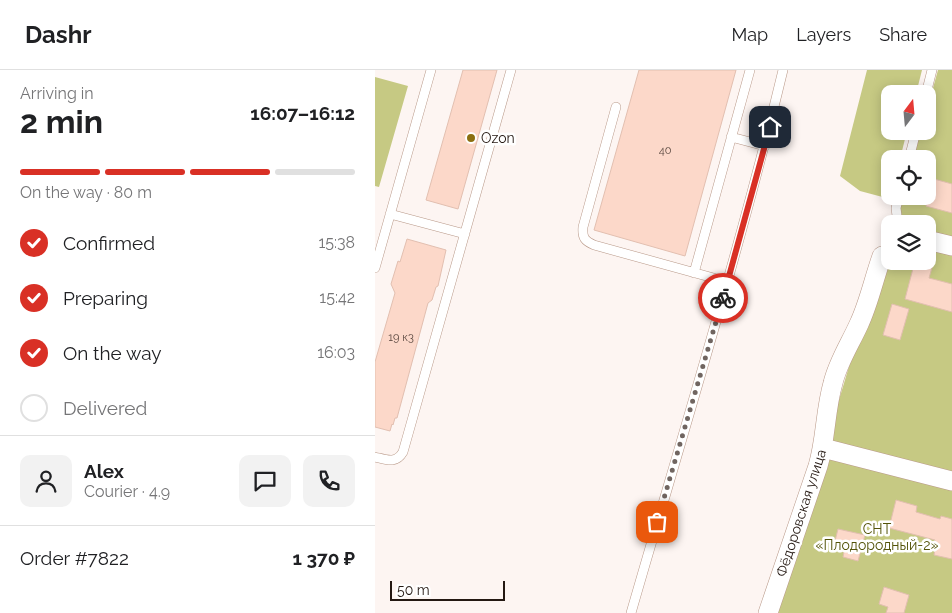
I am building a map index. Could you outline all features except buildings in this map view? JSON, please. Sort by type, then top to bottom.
[{"type":"street","points":[[936,242],[952,246]]},
{"type":"street","name":"Фёдоровская улица","points":[[768,613],[823,448],[826,418],[833,383],[843,354],[860,324],[881,264]]},
{"type":"street","points":[[823,448],[952,481]]},
{"type":"lane","points":[[375,268],[431,70]]},
{"type":"lane","points":[[375,457],[394,461],[400,458],[403,452],[511,70]]},
{"type":"lane","points":[[694,273],[750,70]]},
{"type":"lane","points":[[631,613],[728,282],[765,146],[783,70]]},
{"type":"lane","points":[[928,85],[932,70]]},
{"type":"lane","points":[[616,107],[583,227],[582,235],[586,242],[728,282]]},
{"type":"lane","points":[[731,137],[765,146]]},
{"type":"lane","points":[[390,214],[465,234]]},
{"type":"green space","points":[[867,70],[922,70],[918,85],[881,85],[881,140],[905,140],[902,150],[881,150],[881,197],[860,191],[840,176]]},
{"type":"green space","name":"СНТ «Плодородный-2»","points":[[938,70],[952,70],[952,613],[775,613],[881,260],[881,270],[936,270],[936,215],[895,215],[897,205],[936,205],[936,150],[915,150],[917,140],[936,140],[936,85],[934,85]]},
{"type":"green space","points":[[375,77],[408,86],[379,187],[375,186]]},
{"type":"way so far","points":[[657,522],[723,298]]},
{"type":"place","name":"Ozon","points":[[471,138]]},
{"type":"route","points":[[723,298],[770,127]]}]
